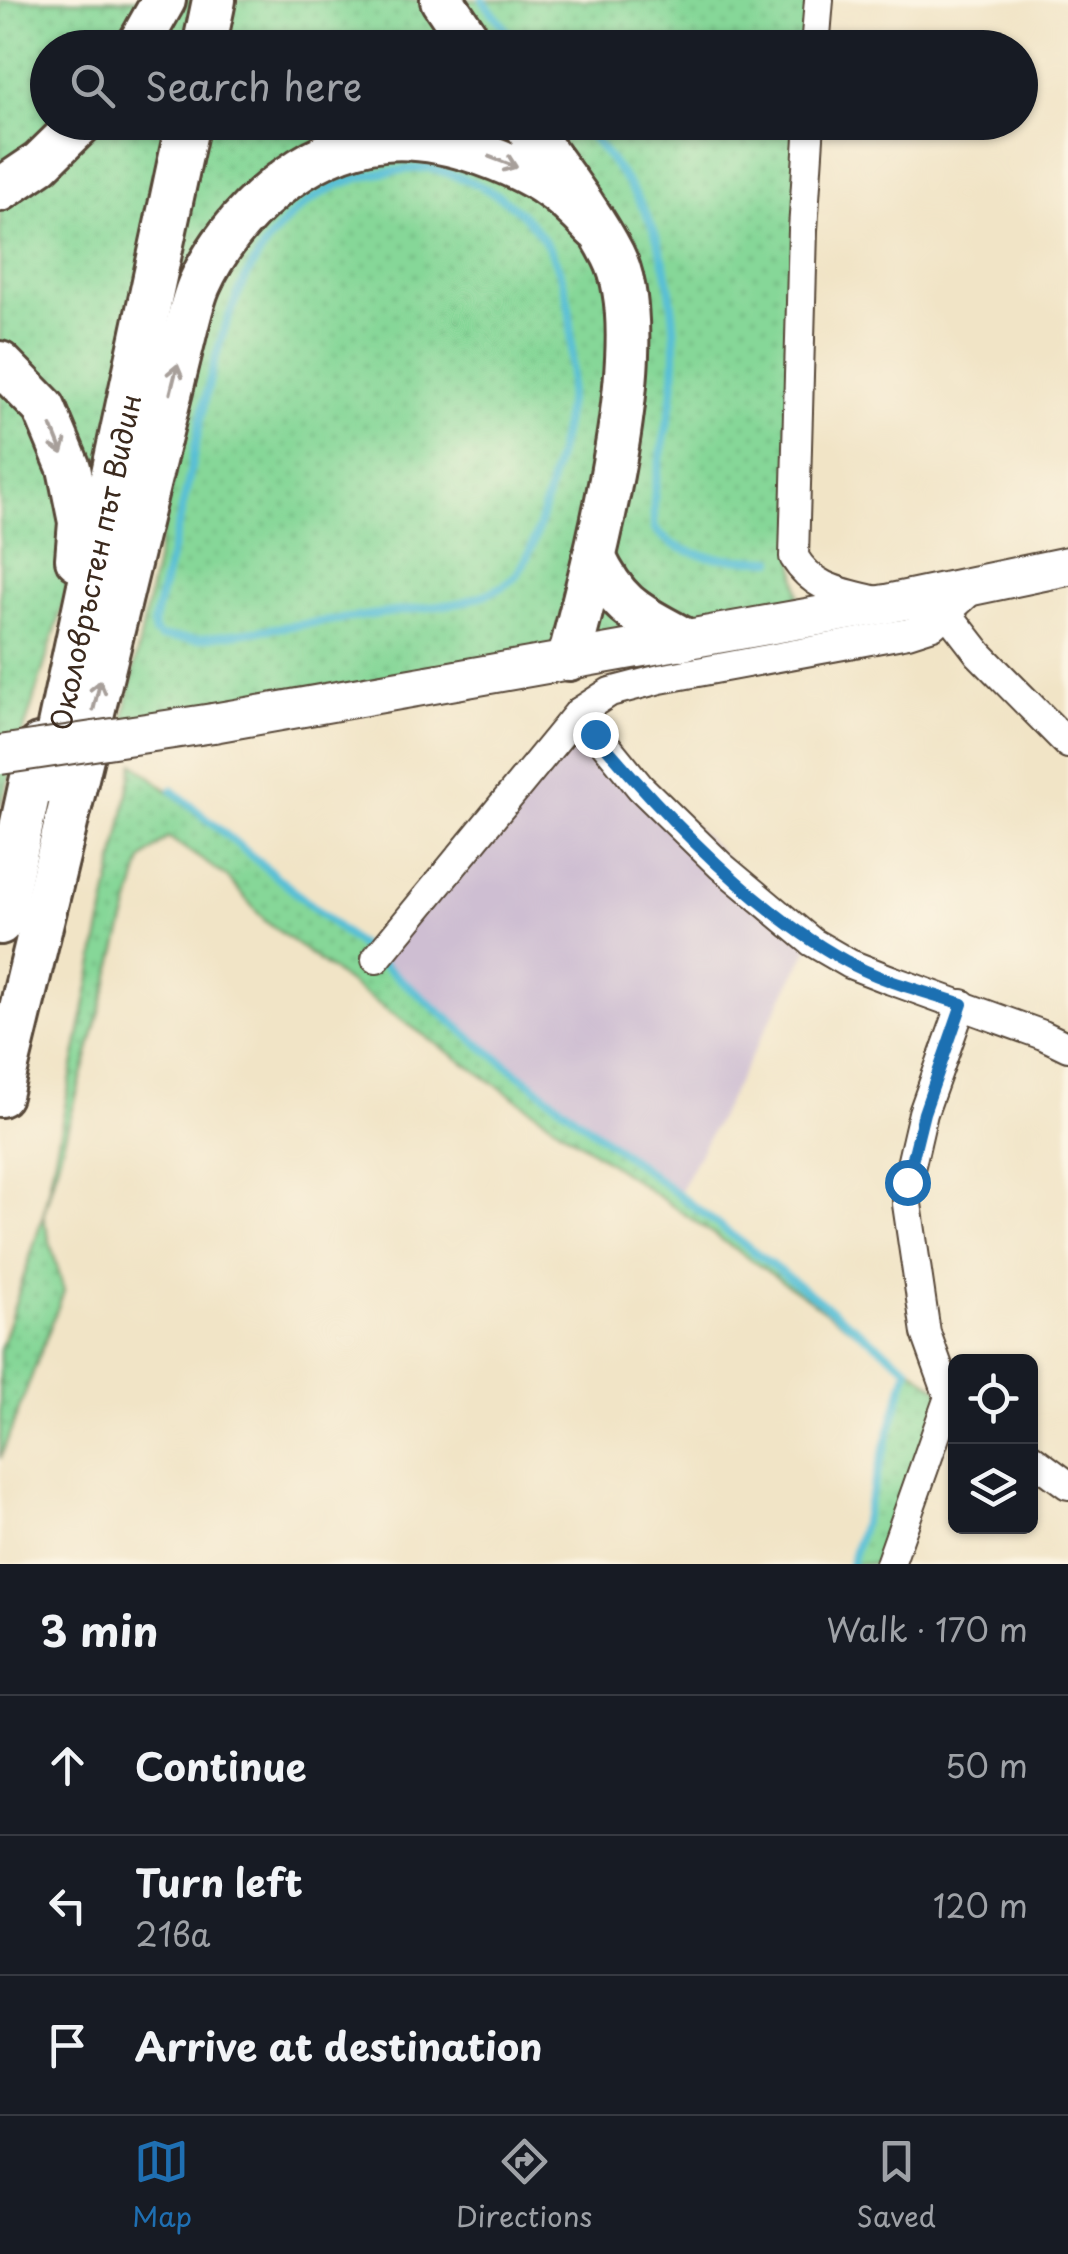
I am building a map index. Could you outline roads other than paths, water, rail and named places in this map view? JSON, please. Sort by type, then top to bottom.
[{"type":"main road","points":[[147,30],[164,0]]},
{"type":"main road","points":[[208,30],[214,0]]},
{"type":"main road","points":[[442,0],[462,30]]},
{"type":"main road","points":[[0,190],[40,163],[64,140]]},
{"type":"main road","name":"Околовръстен път Видин","points":[[0,1000],[184,140]]},
{"type":"main road","points":[[0,1096],[198,287],[218,248],[258,203],[294,175],[335,151],[382,140]]},
{"type":"main road","points":[[425,140],[469,150],[542,178],[563,193],[595,228]]},
{"type":"main road","points":[[536,140],[615,258],[628,306],[629,350],[623,403],[570,659]]},
{"type":"main road","points":[[0,364],[44,408],[69,468],[80,522],[70,606],[0,923]]},
{"type":"main road","points":[[594,557],[608,585],[628,608],[683,639]]},
{"type":"main road","points":[[0,755],[212,723],[886,604],[1068,566]]},
{"type":"street","points":[[817,30],[819,0]]},
{"type":"street","points":[[809,140],[794,557],[805,575],[832,590],[886,604]]},
{"type":"street","points":[[376,959],[579,712],[610,692],[660,679],[908,633],[933,625],[978,584]]},
{"type":"street","points":[[948,614],[979,654],[1068,744]]},
{"type":"street","points":[[579,712],[640,787],[721,866],[812,942],[850,964],[1068,1047]]},
{"type":"street","points":[[948,1389],[926,1332],[907,1182],[924,1113],[962,1004]]},
{"type":"street","points":[[890,1564],[948,1410]]},
{"type":"street","points":[[1038,1463],[1068,1485]]},
{"type":"waterway","points":[[483,0],[506,30]]},
{"type":"waterway","points":[[594,140],[648,216],[670,293],[675,335],[674,378],[656,480],[655,529],[667,540],[694,553],[773,560]]},
{"type":"waterway","points":[[429,168],[480,186],[519,211],[546,243],[563,280],[571,321],[566,413],[540,522],[523,565],[503,586],[460,603],[195,639],[160,637],[153,625],[212,370],[241,288],[261,252],[287,220],[332,188],[372,175],[429,168]]},
{"type":"waterway","points":[[172,790],[475,1041],[908,1368],[851,1564]]}]
